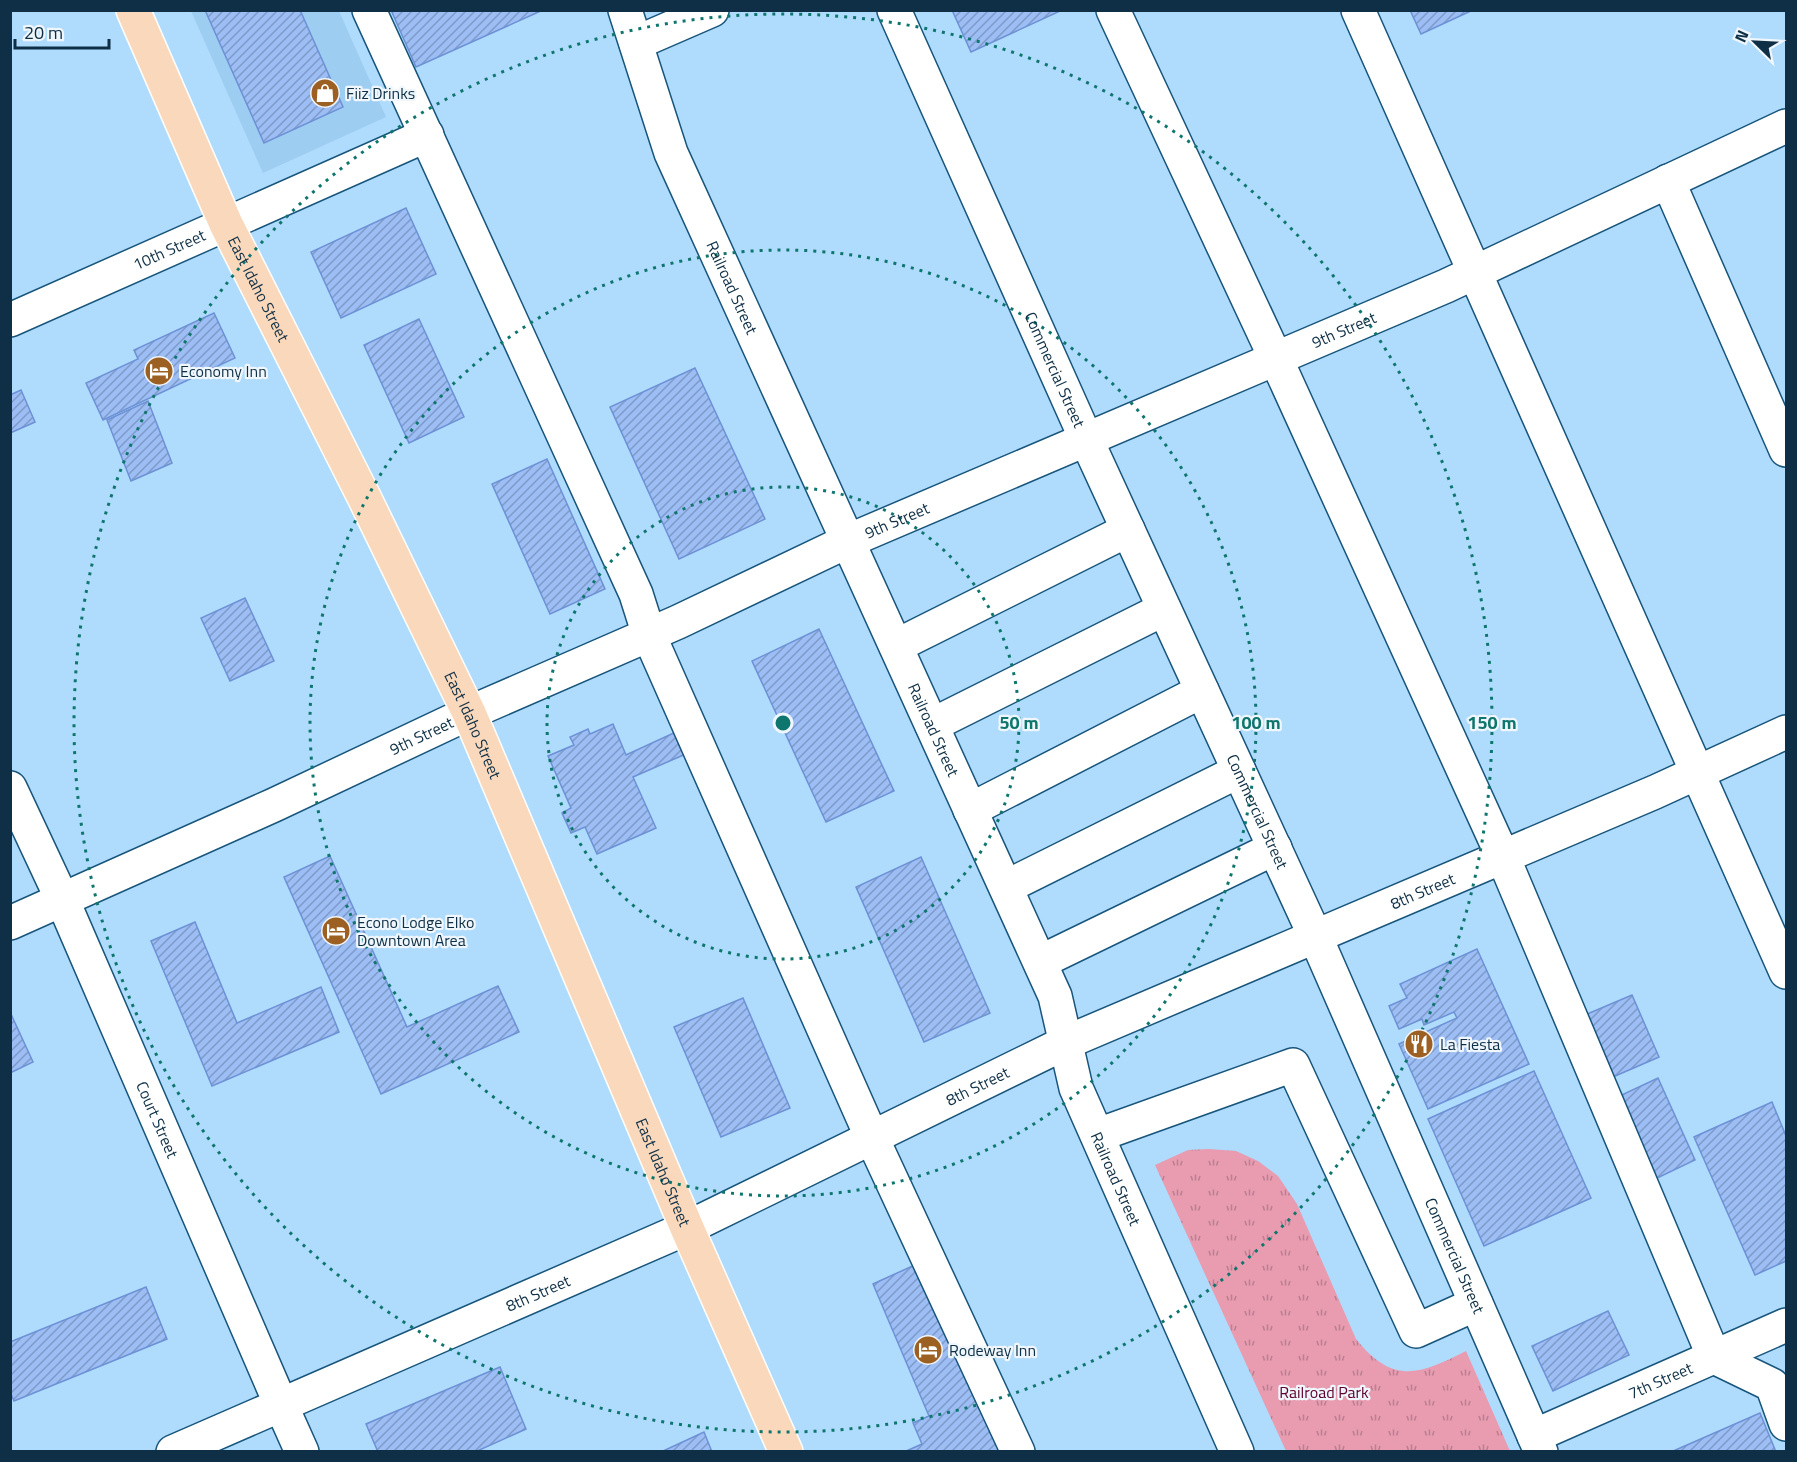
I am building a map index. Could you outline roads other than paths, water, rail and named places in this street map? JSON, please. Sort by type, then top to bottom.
[{"type":"main road","name":"East Idaho Street","points":[[133,10],[226,224],[364,497],[469,713],[687,1228],[786,1452]]},
{"type":"street","points":[[369,10],[636,594],[649,635],[872,1138],[1018,1452]]},
{"type":"street","name":"Railroad Street","points":[[625,10],[671,153],[1055,996],[1076,1088],[1237,1452]]},
{"type":"street","points":[[636,43],[712,10]]},
{"type":"street","name":"Commercial Street","points":[[894,10],[1087,441],[1316,938],[1537,1444]]},
{"type":"street","points":[[1113,10],[1276,359],[1503,858],[1714,1357],[1772,1385],[1786,1424]]},
{"type":"street","points":[[1358,10],[1786,972]]},
{"type":"street","name":"9th Street","points":[[10,924],[274,805],[469,713],[649,635],[848,541],[1446,286],[1786,126]]},
{"type":"street","name":"10th Street","points":[[10,320],[427,135]]},
{"type":"street","points":[[1668,181],[1786,450]]},
{"type":"street","points":[[896,646],[1128,530]]},
{"type":"street","points":[[932,725],[1164,609]]},
{"type":"street","points":[[970,810],[1202,691]]},
{"type":"street","name":"8th Street","points":[[173,1452],[687,1228],[1067,1042],[1698,774],[1786,732]]},
{"type":"street","points":[[1006,887],[1239,771]]},
{"type":"street","name":"Court Street","points":[[10,788],[62,899],[302,1452]]},
{"type":"street","points":[[1040,962],[1275,848]]},
{"type":"street","points":[[1098,1135],[1293,1065],[1416,1331],[1476,1304]]},
{"type":"street","name":"7th Street","points":[[1537,1444],[1714,1357],[1786,1325]]},
{"type":"place","name":"Fiiz Drinks","points":[[325,93]]},
{"type":"place","name":"Economy Inn","points":[[159,371]]},
{"type":"place","name":"Econo Lodge Elko Downtown Area","points":[[336,931]]},
{"type":"place","name":"La Fiesta","points":[[1419,1044]]},
{"type":"place","name":"Rodeway Inn","points":[[928,1350]]},
{"type":"park label","name":"Railroad Park","points":[[1324,1392]]}]
